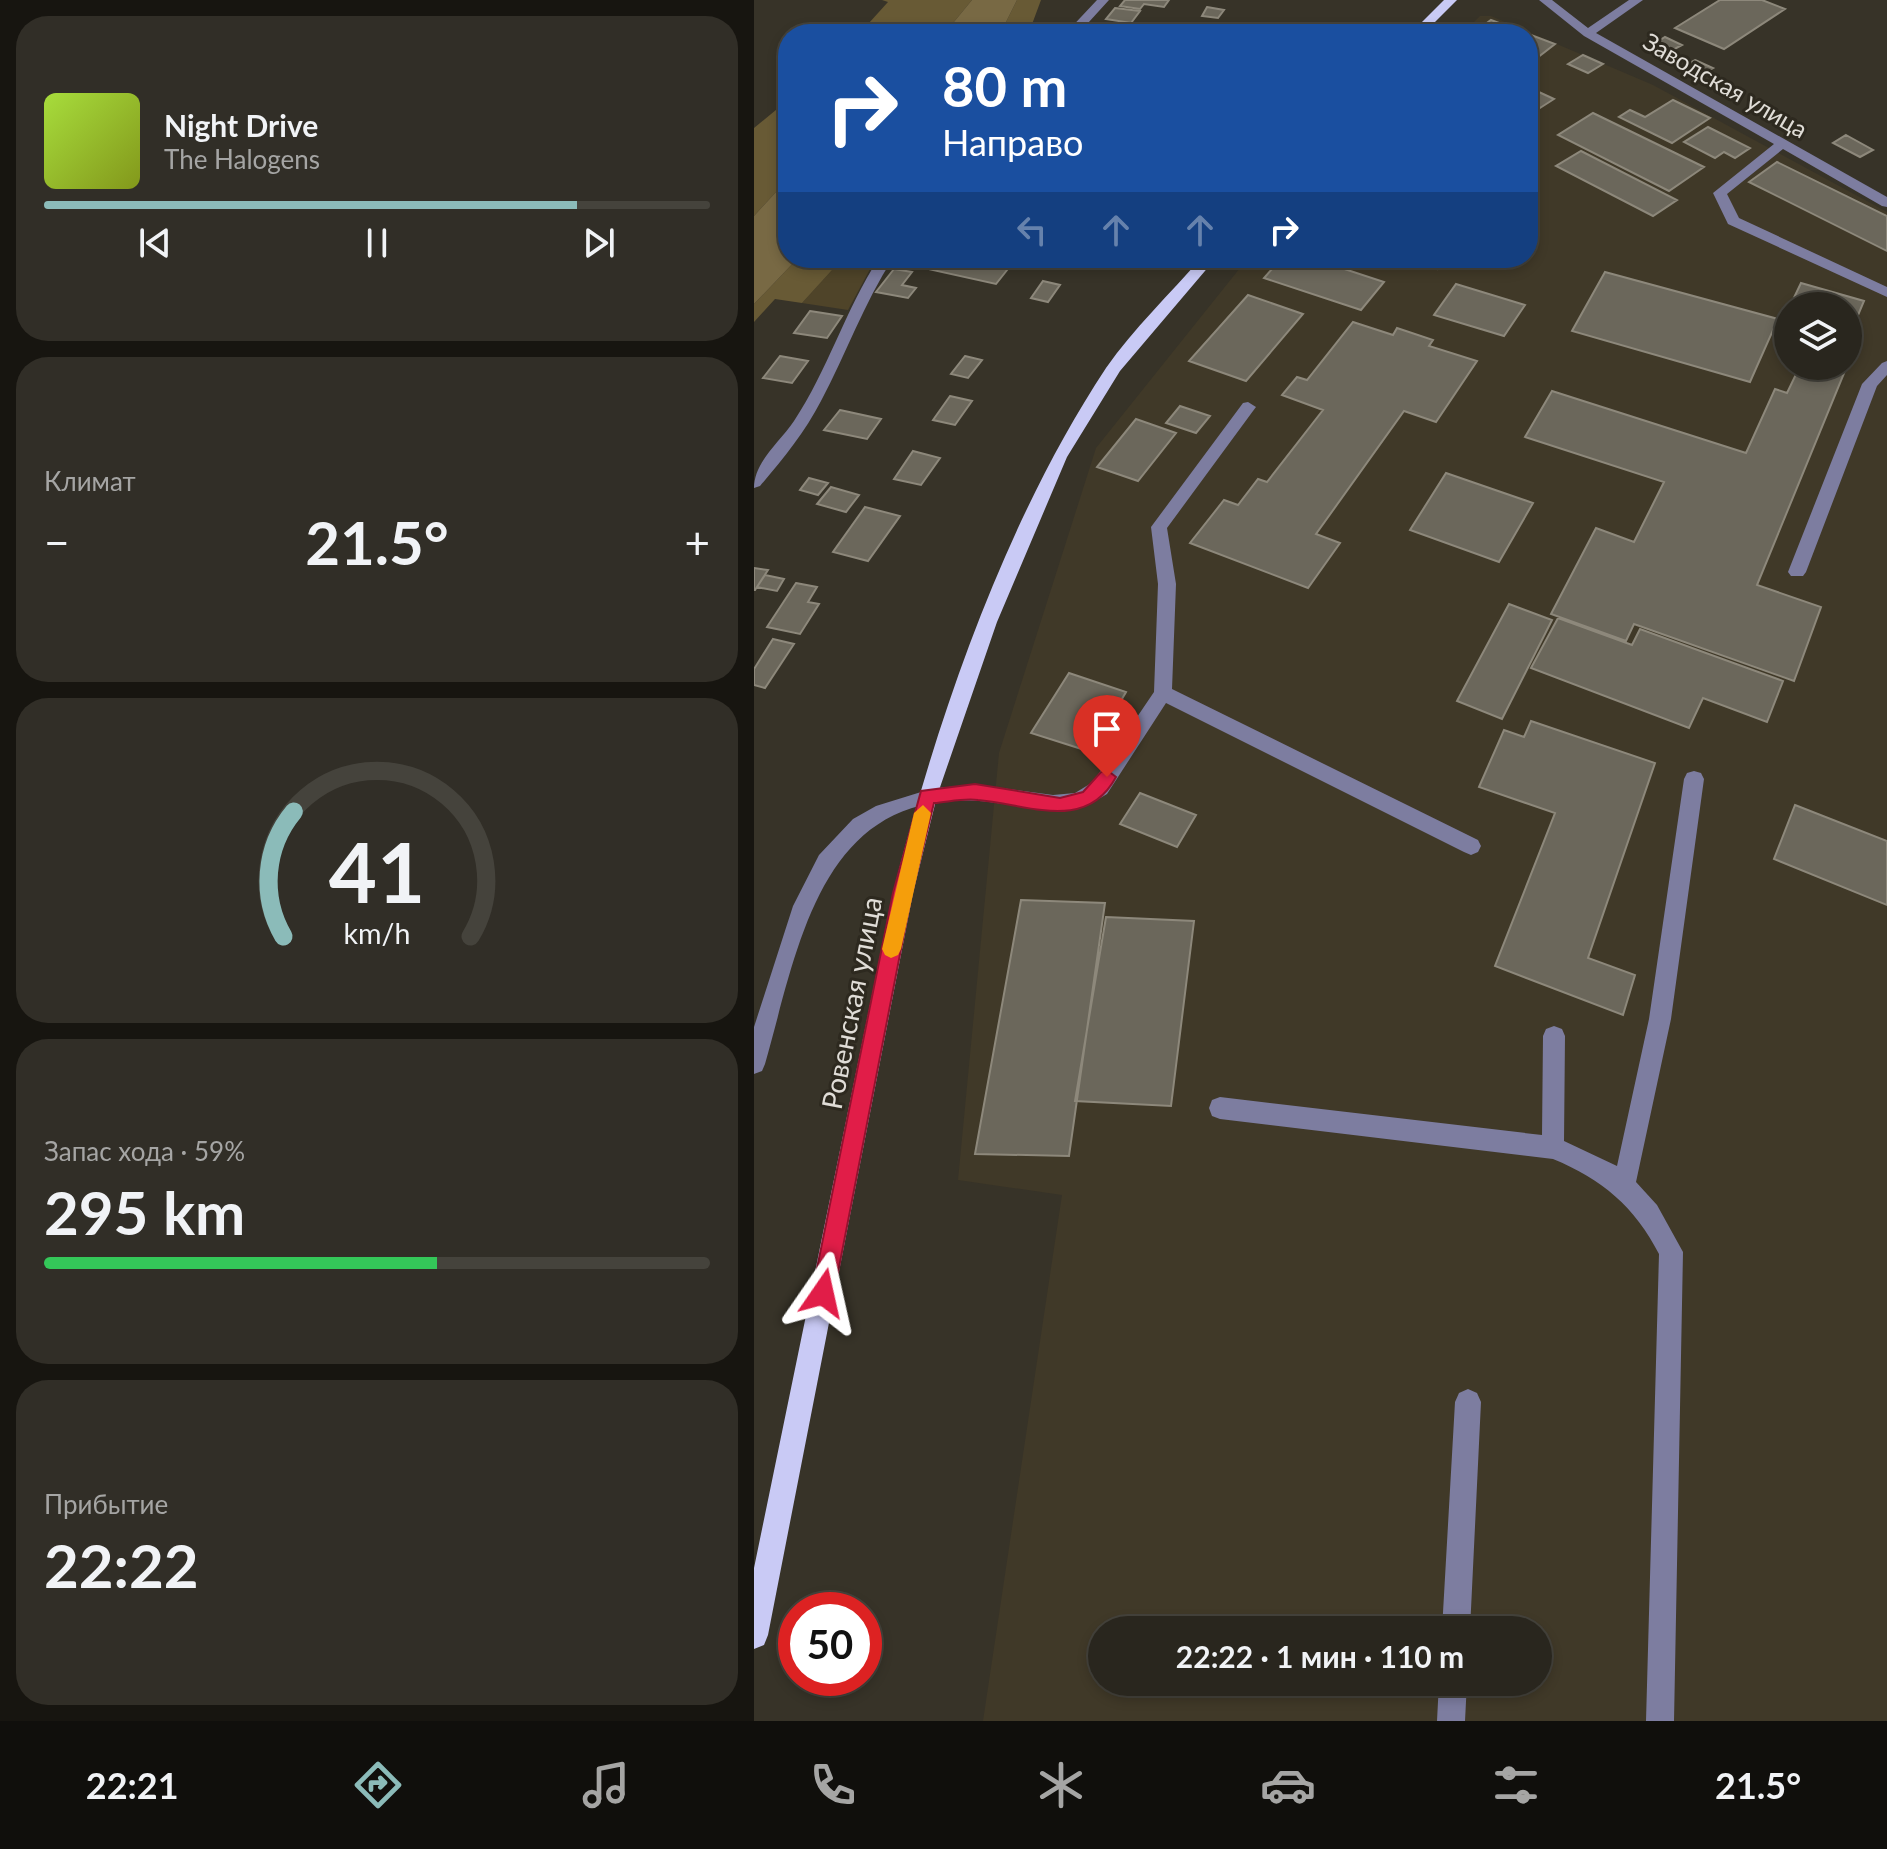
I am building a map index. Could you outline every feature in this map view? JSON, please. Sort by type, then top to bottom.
[{"type":"main road","points":[[1426,24],[1451,0]]},
{"type":"main road","name":"Ровенская улица","points":[[754,1635],[903,893],[927,796],[988,622],[1059,457],[1114,368],[1200,268]]},
{"type":"street","points":[[1080,24],[1103,0]]},
{"type":"street","name":"Заводская улица","points":[[1545,0],[1588,33],[1887,203]]},
{"type":"street","points":[[1588,33],[1637,0]]},
{"type":"street","points":[[1782,144],[1720,193],[1733,221],[1887,293]]},
{"type":"street","points":[[754,482],[789,442],[814,401],[866,286],[879,268]]},
{"type":"street","points":[[1797,572],[1870,384],[1887,366]]},
{"type":"street","points":[[754,1064],[804,897],[833,849],[873,814],[927,796],[975,792],[1060,805],[1089,797],[1100,788],[1163,693],[1167,584],[1159,527],[1248,407]]},
{"type":"street","points":[[1163,693],[1471,846]]},
{"type":"street","points":[[1624,1185],[1660,1019],[1694,779]]},
{"type":"street","points":[[1553,1148],[1554,1036]]},
{"type":"street","points":[[1220,1108],[1553,1148],[1591,1162],[1624,1185],[1654,1216],[1671,1252],[1660,1721]]},
{"type":"street","points":[[1457,1616],[1468,1402]]},
{"type":"street","points":[[1451,1721],[1452,1696]]},
{"type":"shaded area","points":[[882,0],[972,0],[952,24],[868,24],[888,2]]},
{"type":"shaded area","points":[[972,0],[1017,0],[1005,24],[952,24]]},
{"type":"shaded area","points":[[1017,0],[1041,0],[1032,24],[1005,24]]},
{"type":"shaded area","points":[[1480,16],[1491,16],[1510,24],[1472,24]]},
{"type":"shaded area","points":[[1538,36],[1653,85],[1887,212],[1887,1721],[983,1721],[1062,1195],[958,1180],[999,753],[1096,448],[1240,268],[1538,268]]},
{"type":"shaded area","points":[[778,108],[778,190],[754,216],[754,128]]},
{"type":"shaded area","points":[[778,190],[778,268],[788,268],[754,304],[754,216]]},
{"type":"shaded area","points":[[788,268],[834,268],[802,303],[775,299],[754,322],[754,304]]},
{"type":"shaded area","points":[[834,268],[871,268],[848,310],[802,303]]},
{"type":"building","points":[[1125,0],[1169,0],[1164,7],[1144,4],[1140,9],[1120,6]]},
{"type":"building","points":[[1720,0],[1762,0],[1785,9],[1724,49],[1675,28]]},
{"type":"building","points":[[1207,7],[1224,10],[1218,18],[1202,16]]},
{"type":"building","points":[[1115,8],[1140,11],[1131,23],[1106,19]]},
{"type":"building","points":[[1665,37],[1682,45],[1671,51],[1654,44]]},
{"type":"building","points":[[1538,38],[1555,44],[1538,57]]},
{"type":"building","points":[[1583,55],[1603,64],[1588,73],[1568,64]]},
{"type":"building","points":[[1695,60],[1713,68],[1704,73],[1686,65]]},
{"type":"building","points":[[1538,92],[1554,99],[1540,108]]},
{"type":"building","points":[[1673,100],[1710,118],[1672,143],[1619,117],[1630,110],[1645,117]]},
{"type":"building","points":[[1593,113],[1704,167],[1669,191],[1558,135]]},
{"type":"building","points":[[1708,127],[1750,148],[1735,158],[1724,152],[1715,158],[1684,142]]},
{"type":"building","points":[[1846,135],[1873,150],[1860,157],[1833,143]]},
{"type":"building","points":[[1581,151],[1677,200],[1653,216],[1556,166]]},
{"type":"building","points":[[1777,162],[1887,216],[1887,251],[1749,182]]},
{"type":"building","points":[[924,268],[1009,268],[996,284]]},
{"type":"building","points":[[1273,268],[1341,268],[1384,282],[1361,310],[1264,278]]},
{"type":"building","points":[[894,269],[912,272],[902,285],[916,288],[908,298],[876,292]]},
{"type":"building","points":[[1605,272],[1774,318],[1774,328],[1750,382],[1572,331]]},
{"type":"building","points":[[1043,281],[1060,285],[1048,302],[1031,298]]},
{"type":"building","points":[[1801,283],[1832,292],[1797,292]]},
{"type":"building","points":[[1456,284],[1525,305],[1504,336],[1434,315]]},
{"type":"building","points":[[1248,295],[1303,314],[1246,381],[1189,361]]},
{"type":"building","points":[[810,311],[842,316],[827,338],[794,333]]},
{"type":"building","points":[[1353,322],[1393,335],[1397,328],[1433,340],[1429,346],[1477,361],[1436,422],[1404,411],[1316,534],[1340,543],[1308,588],[1190,543],[1224,500],[1238,505],[1258,479],[1267,482],[1323,410],[1282,395],[1297,377],[1307,380]]},
{"type":"building","points":[[780,356],[808,361],[792,383],[763,378]]},
{"type":"building","points":[[965,356],[982,360],[968,378],[951,374]]},
{"type":"building","points":[[1793,380],[1841,380],[1757,585],[1821,607],[1794,681],[1634,624],[1626,641],[1551,614],[1596,528],[1634,542],[1664,482],[1525,437],[1552,391],[1746,453],[1775,389],[1787,393]]},
{"type":"building","points":[[950,396],[972,401],[955,425],[933,420]]},
{"type":"building","points":[[1180,406],[1210,416],[1196,433],[1166,423]]},
{"type":"building","points":[[840,410],[881,419],[867,439],[824,430]]},
{"type":"building","points":[[1136,419],[1176,433],[1138,481],[1097,467]]},
{"type":"building","points":[[913,451],[940,458],[921,485],[894,479]]},
{"type":"building","points":[[1446,473],[1533,503],[1499,562],[1410,530]]},
{"type":"building","points":[[809,478],[828,483],[818,495],[800,490]]},
{"type":"building","points":[[831,487],[859,495],[846,512],[817,504]]},
{"type":"building","points":[[865,507],[900,516],[868,561],[833,552]]},
{"type":"building","points":[[754,568],[768,570],[755,590],[754,590]]},
{"type":"building","points":[[765,575],[784,579],[777,591],[757,587]]},
{"type":"building","points":[[796,583],[817,587],[808,602],[819,604],[800,634],[767,627]]},
{"type":"building","points":[[1509,604],[1552,620],[1502,719],[1457,701]]},
{"type":"building","points":[[1558,618],[1632,645],[1640,629],[1783,681],[1767,722],[1703,698],[1689,728],[1531,668]]},
{"type":"building","points":[[773,639],[794,644],[765,688],[754,685],[754,669]]},
{"type":"building","points":[[1069,673],[1126,692],[1091,752],[1031,733]]},
{"type":"building","points":[[1531,721],[1655,763],[1588,958],[1635,975],[1623,1015],[1495,966],[1555,813],[1479,787],[1504,730],[1524,737]]},
{"type":"building","points":[[1140,793],[1196,815],[1177,847],[1120,824]]},
{"type":"building","points":[[1795,805],[1887,841],[1887,905],[1774,859]]},
{"type":"building","points":[[1021,900],[1105,903],[1069,1156],[975,1154]]},
{"type":"building","points":[[1106,917],[1194,921],[1171,1106],[1075,1101]]},
{"type":"slow traffic","points":[[891,949],[923,813]]},
{"type":"route","points":[[823,1293],[903,893],[927,796],[975,792],[1060,805],[1073,804],[1089,797],[1107,777]]}]
